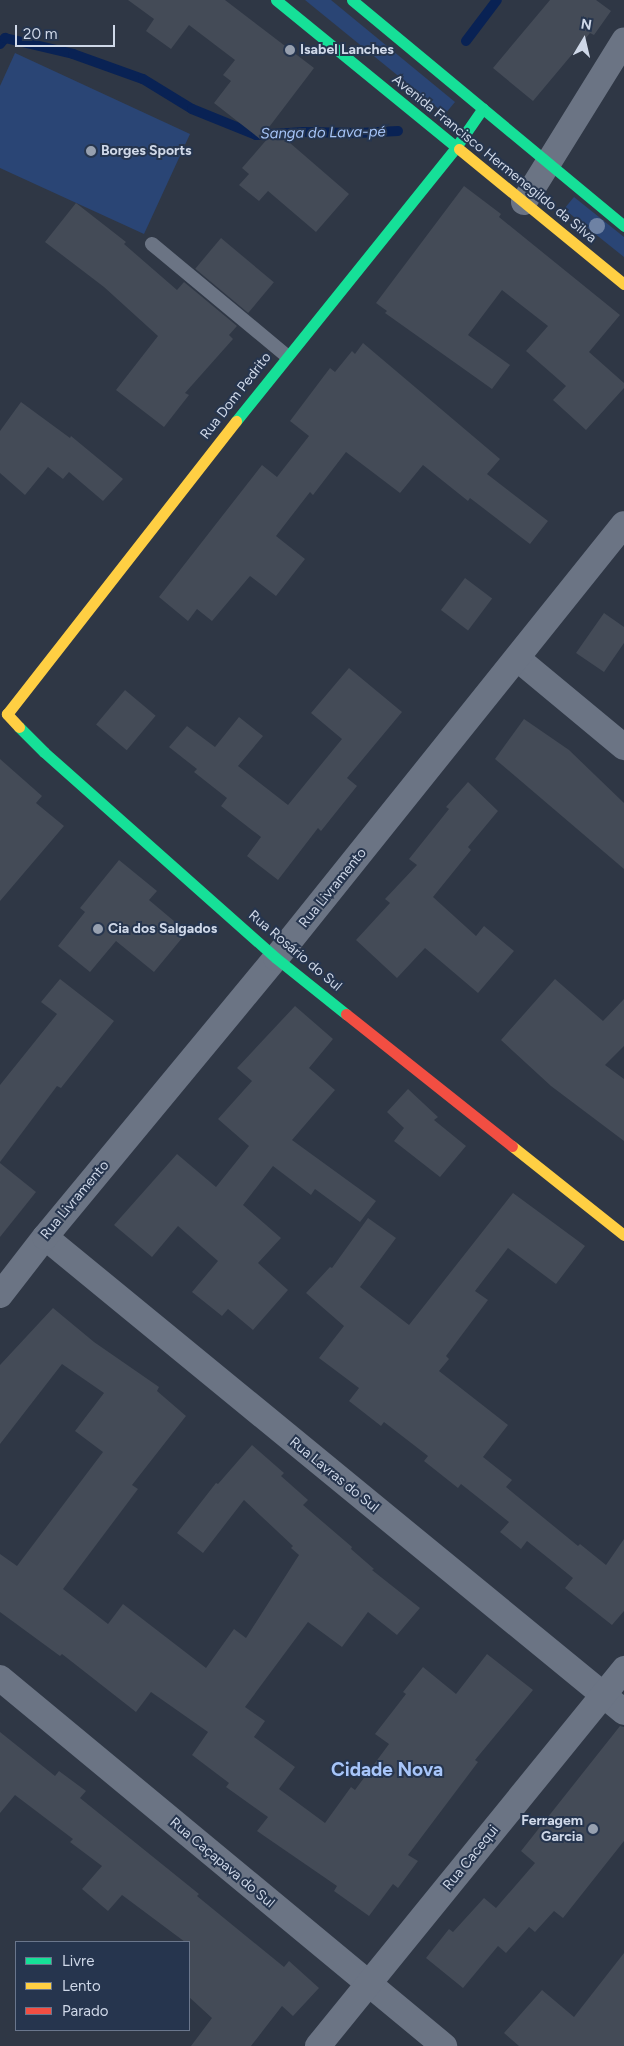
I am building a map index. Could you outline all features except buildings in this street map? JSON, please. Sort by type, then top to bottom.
[{"type":"street","name":"Avenida Francisco Hermenegildo da Silva","points":[[276,0],[624,284]]},
{"type":"street","points":[[352,0],[624,226]]},
{"type":"street","points":[[524,202],[624,41]]},
{"type":"street","name":"Rua Dom Pedrito","points":[[44,666],[287,356],[456,147],[483,108]]},
{"type":"street","name":"Rua Livramento","points":[[0,1295],[45,1237],[276,958],[518,659],[624,524]]},
{"type":"street","points":[[518,659],[624,747]]},
{"type":"street","name":"Rua Rosário do Sul","points":[[44,666],[7,714],[44,752],[276,958],[624,1235]]},
{"type":"street","name":"Rua Lavras do Sul","points":[[45,1237],[624,1712]]},
{"type":"street","name":"Rua Cacequi","points":[[318,2046],[624,1669]]},
{"type":"street","name":"Rua Caçapava do Sul","points":[[0,1678],[444,2046]]},
{"type":"lane","points":[[152,244],[287,356]]},
{"type":"shaded area","points":[[305,0],[331,0],[455,102],[445,114]]},
{"type":"shaded area","name":"Borges Sports","points":[[15,53],[190,134],[144,234],[0,168],[0,86]]},
{"type":"shaded area","points":[[574,197],[624,237],[624,257],[564,209]]},
{"type":"waterway","name":"Sanga do Lava-pé","points":[[466,41],[497,0]]},
{"type":"waterway","name":"Sanga do Lava-pé","points":[[0,44],[5,38],[73,54],[143,79],[192,109],[256,135],[304,132],[358,133],[398,131]]},
{"type":"traffic: fast","points":[[276,0],[459,149]]},
{"type":"traffic: fast","points":[[352,0],[624,226]]},
{"type":"traffic: fast","points":[[236,421],[456,147],[483,108]]},
{"type":"traffic: fast","points":[[19,727],[44,752],[276,958],[346,1014]]},
{"type":"traffic: slow","points":[[459,149],[624,284]]},
{"type":"traffic: slow","points":[[19,727],[7,714],[236,421]]},
{"type":"traffic: slow","points":[[512,1146],[624,1235]]},
{"type":"traffic: jam","points":[[346,1014],[512,1146]]},
{"type":"place","name":"Isabel Lanches","points":[[290,50]]},
{"type":"place","name":"Borges Sports","points":[[91,151]]},
{"type":"place","name":"Cia dos Salgados","points":[[98,929]]},
{"type":"place","name":"Ferragem Garcia","points":[[593,1829]]},
{"type":"district","name":"Cidade Nova","points":[[387,1770]]}]
